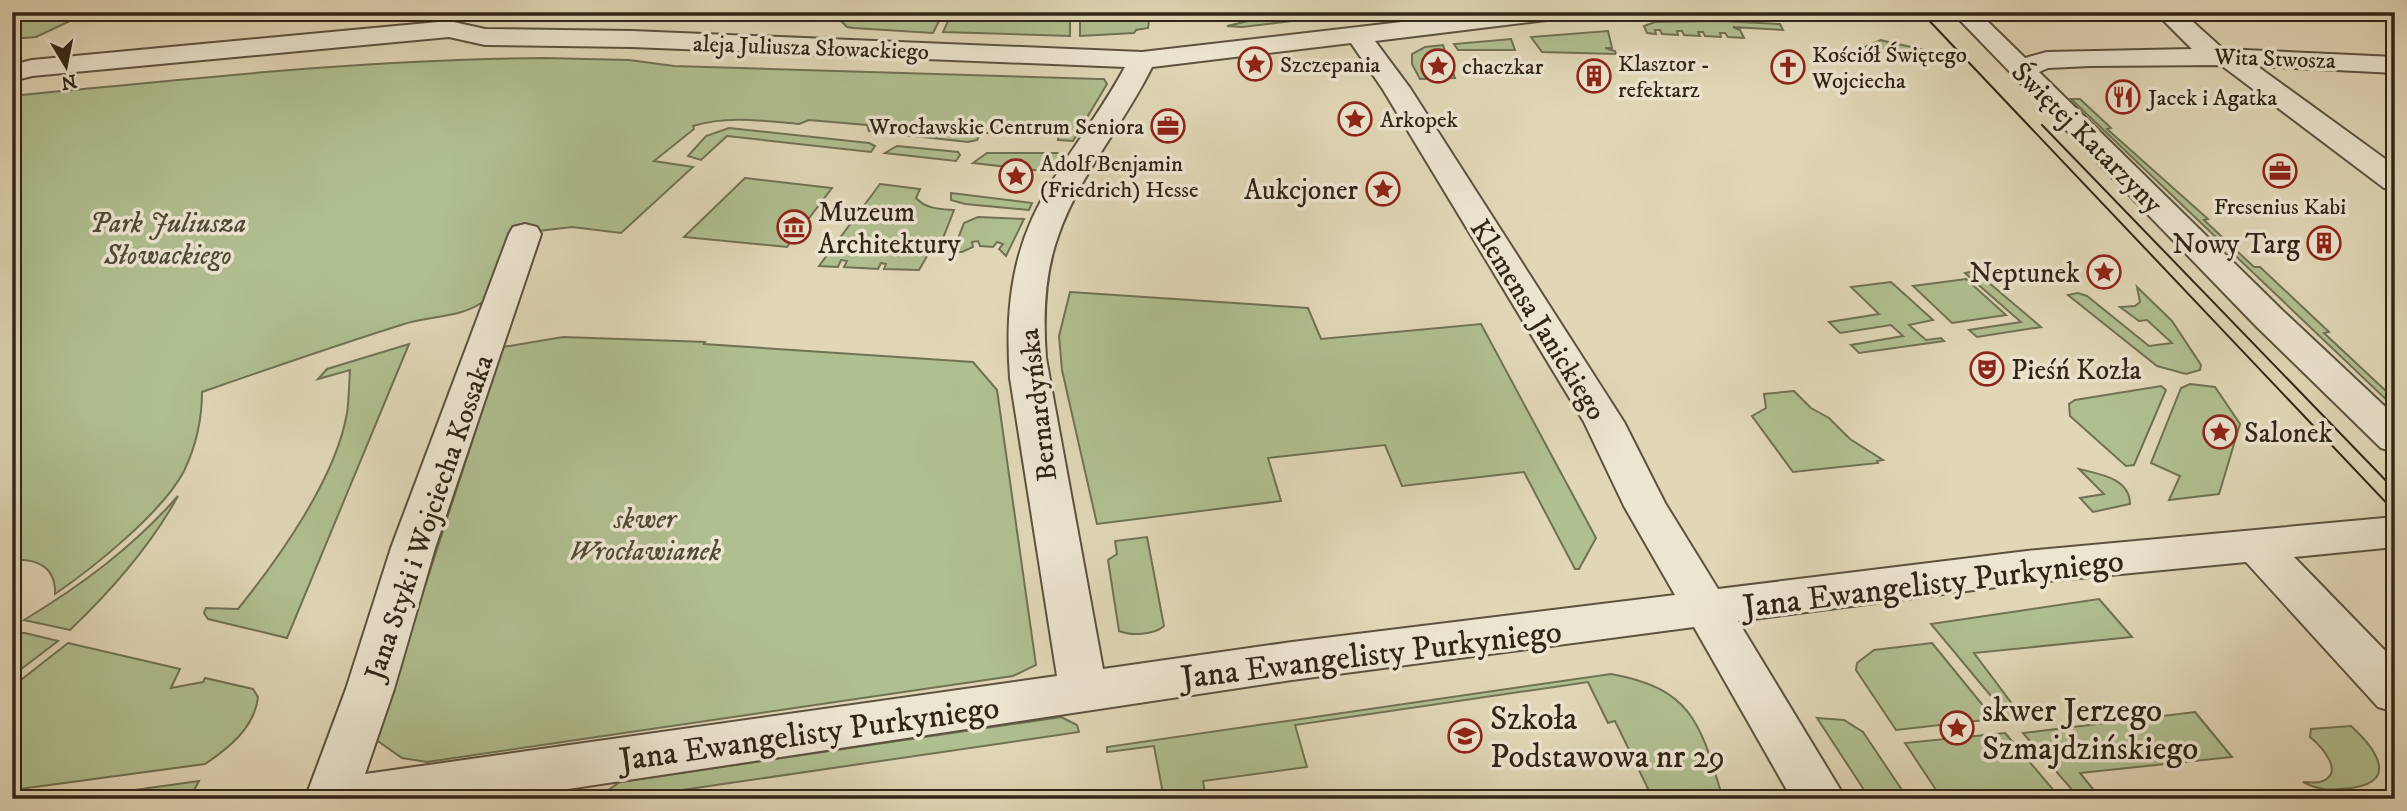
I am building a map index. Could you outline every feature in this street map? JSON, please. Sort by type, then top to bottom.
[{"type":"street","points":[[449,29],[506,12]]},
{"type":"street","name":"aleja Juliusza Słowackiego","points":[[22,71],[449,29],[485,37],[632,39],[1142,60],[1555,12]]},
{"type":"street","points":[[2167,12],[2220,55],[2395,181]]},
{"type":"street","points":[[588,15],[595,26],[632,39]]},
{"type":"street","name":"Wita Stwosza","points":[[1977,25],[2071,46],[2156,55]]},
{"type":"street","name":"Świętej Katarzyny","points":[[1977,25],[2269,318],[2395,439]]},
{"type":"street","name":"Klemensa Janickiego","points":[[1359,36],[1396,88],[1604,422],[1644,506],[1820,799]]},
{"type":"street","name":"Wita Stwosza","points":[[2024,73],[2032,64],[2047,60],[2156,55],[2220,55],[2395,65]]},
{"type":"street","name":"Bernardyńska","points":[[1084,692],[1039,444],[1025,343],[1027,302],[1036,257],[1049,218],[1142,60]]},
{"type":"street","name":"Jana Styki i Wojciecha Kossaka","points":[[331,799],[370,689],[413,548],[525,234]]},
{"type":"street","name":"Jana Ewangelisty Purkyniego","points":[[350,799],[412,794],[1292,661],[2004,570],[2395,531]]},
{"type":"street","points":[[2258,545],[2395,693]]},
{"type":"green space","points":[[12,12],[89,12],[36,37],[12,39]]},
{"type":"green space","points":[[629,12],[748,12],[704,20],[673,19]]},
{"type":"green space","points":[[843,12],[1070,12],[1070,36],[943,32],[949,19],[940,19],[933,33],[853,28],[847,27],[841,21]]},
{"type":"green space","points":[[1080,12],[1166,12],[1149,21],[1148,28],[1136,30],[1134,33],[1080,36]]},
{"type":"green space","points":[[1266,12],[1324,12],[1325,17],[1242,27],[1227,26],[1270,16]]},
{"type":"green space","points":[[1655,22],[1780,24],[1783,30],[1733,27],[1740,30],[1744,38],[1728,37],[1725,33],[1720,33],[1721,37],[1705,36],[1703,32],[1698,32],[1700,36],[1684,35],[1682,31],[1677,31],[1678,35],[1662,34],[1660,30],[1655,30],[1656,34],[1647,33],[1644,26]]},
{"type":"green space","points":[[1608,31],[1612,48],[1605,48],[1615,51],[1616,54],[1542,52],[1531,37]]},
{"type":"green space","points":[[1511,39],[1515,50],[1458,50],[1454,44]]},
{"type":"green space","points":[[1881,40],[1934,52],[1932,55],[1917,54],[1912,50],[1906,53],[1871,52],[1862,48]]},
{"type":"green space","points":[[1443,45],[1455,78],[1420,79],[1412,64],[1412,54],[1425,47]]},
{"type":"green space","name":"Park Juliusza Słowackiego","points":[[544,58],[629,60],[674,66],[1104,79],[1107,84],[1073,141],[1058,140],[1058,133],[981,133],[977,140],[968,142],[869,131],[867,125],[809,120],[799,124],[732,120],[693,126],[694,129],[654,161],[693,167],[621,233],[572,227],[513,234],[487,299],[477,305],[456,313],[401,325],[202,392],[195,442],[184,471],[174,487],[126,538],[55,594],[52,577],[43,566],[29,561],[12,560],[12,96],[344,66]]},
{"type":"green space","points":[[2071,99],[2080,99],[2111,128],[2107,129],[2208,219],[2204,220],[2254,267],[2260,267],[2329,332],[2324,333],[2387,392],[2395,393],[2395,408]]},
{"type":"green space","points":[[729,128],[869,143],[875,146],[871,152],[727,136],[701,160],[688,156],[706,136]]},
{"type":"green space","points":[[897,146],[958,152],[960,155],[956,161],[885,153]]},
{"type":"green space","points":[[987,153],[1063,155],[1052,172],[973,163]]},
{"type":"green space","points":[[745,178],[832,188],[787,247],[684,237]]},
{"type":"green space","points":[[880,184],[920,189],[916,198],[924,204],[933,208],[954,210],[938,251],[930,251],[919,270],[884,269],[886,264],[881,263],[878,269],[844,267],[847,261],[841,260],[838,267],[819,266]]},
{"type":"green space","points":[[951,193],[1032,203],[1029,210],[965,204],[951,200]]},
{"type":"green space","points":[[978,217],[1024,219],[1006,256],[999,249],[1003,244],[997,242],[993,247],[980,246],[978,241],[972,242],[973,247],[962,252],[953,252],[964,223]]},
{"type":"green space","points":[[1975,271],[2041,327],[1977,337],[1969,330],[2021,322],[1965,273]]},
{"type":"green space","points":[[1966,279],[2006,315],[1952,323],[1913,286]]},
{"type":"green space","points":[[1891,282],[1933,320],[1909,325],[1926,340],[1941,338],[1944,341],[1859,353],[1851,345],[1903,336],[1891,325],[1840,333],[1829,322],[1879,314],[1851,287]]},
{"type":"green space","points":[[2137,287],[2172,321],[2201,365],[2200,370],[2186,374],[2157,366],[2068,295],[2078,293],[2087,296],[2149,346],[2172,343],[2147,320],[2139,321],[2120,307],[2135,306],[2140,302]]},
{"type":"green space","points":[[1070,292],[1308,308],[1321,339],[1481,324],[1596,538],[1579,569],[1575,569],[1524,472],[1402,486],[1385,445],[1268,458],[1281,501],[1097,524],[1062,370],[1059,336]]},
{"type":"green space","name":"skwer Wrocławianek","points":[[563,337],[705,342],[704,344],[973,362],[997,390],[1036,665],[1013,676],[427,762],[402,758],[375,739],[503,347]]},
{"type":"green space","points":[[409,344],[287,638],[208,619],[204,613],[206,608],[238,609],[288,542],[331,464],[347,413],[350,370],[318,379],[327,369]]},
{"type":"green space","points":[[2190,384],[2215,387],[2240,424],[2219,494],[2169,500],[2180,476],[2151,463],[2181,388]]},
{"type":"green space","points":[[2161,386],[2166,390],[2134,465],[2126,466],[2070,416],[2069,404],[2075,400]]},
{"type":"green space","points":[[1794,391],[1811,408],[1829,418],[1850,439],[1883,460],[1877,461],[1878,463],[1793,472],[1752,416],[1766,408],[1764,394]]},
{"type":"green space","points":[[2079,469],[2104,475],[2119,483],[2129,495],[2130,504],[2093,512],[2080,498],[2104,494]]},
{"type":"green space","points":[[178,496],[129,567],[70,630],[24,620],[106,564],[161,515]]},
{"type":"green space","points":[[1147,537],[1164,626],[1149,633],[1124,633],[1119,631],[1108,560],[1117,554],[1115,541]]},
{"type":"green space","points":[[2099,599],[2132,637],[1974,653],[2022,717],[2010,719],[1931,624]]},
{"type":"green space","points":[[12,633],[25,633],[58,641],[12,676]]},
{"type":"green space","points":[[68,643],[180,669],[171,688],[203,682],[205,678],[253,689],[258,697],[256,708],[239,736],[205,764],[12,790],[12,687]]},
{"type":"green space","points":[[1932,643],[1994,719],[1896,730],[1856,670],[1857,663],[1874,650]]},
{"type":"green space","points":[[1611,674],[1639,681],[1678,701],[1700,732],[1723,799],[1653,799],[1615,721],[1608,723],[1588,682],[1295,725],[1307,767],[1203,781],[1206,799],[1164,799],[1154,746],[1107,752],[1107,747]]},
{"type":"green space","points":[[2195,712],[2232,757],[2080,773],[2101,799],[2080,799],[2023,733]]},
{"type":"green space","points":[[1061,717],[1077,725],[1079,732],[621,799],[595,799],[620,782]]},
{"type":"green space","points":[[1817,718],[1844,720],[1863,732],[1908,799],[1870,799]]},
{"type":"green space","points":[[2351,726],[2374,753],[2379,771],[2376,778],[2367,784],[2332,790],[2303,782],[2320,782],[2328,778],[2332,767],[2320,747],[2310,737],[2311,729]]},
{"type":"green space","points":[[2005,733],[2061,799],[1942,799],[1905,743]]},
{"type":"green space","points":[[199,781],[192,794],[161,799],[70,799]]},
{"type":"tram line","points":[[1921,12],[2395,512]]},
{"type":"tram line","points":[[2042,125],[2395,490]]},
{"type":"place","name":"Szczepania","points":[[1255,64]]},
{"type":"place","name":"chaczkar","points":[[1438,66]]},
{"type":"place","name":"Kościół Świętego Wojciecha","points":[[1788,67]]},
{"type":"place","name":"Klasztor - refektarz","points":[[1594,76]]},
{"type":"place","name":"Jacek i Agatka","points":[[2123,97]]},
{"type":"place","name":"Arkopek","points":[[1355,119]]},
{"type":"place","name":"Wrocławskie Centrum Seniora","points":[[1168,126]]},
{"type":"place","name":"Fresenius Kabi","points":[[2280,171]]},
{"type":"place","name":"Adolf Benjamin (Friedrich) Hesse","points":[[1016,176]]},
{"type":"place","name":"Aukcjoner","points":[[1383,189]]},
{"type":"place","name":"Muzeum Architektury","points":[[794,227]]},
{"type":"place","name":"Nowy Targ","points":[[2324,243]]},
{"type":"place","name":"Neptunek","points":[[2104,272]]},
{"type":"place","name":"Pieśń Kozła","points":[[1987,369]]},
{"type":"place","name":"Salonek","points":[[2220,432]]},
{"type":"place","name":"skwer Jerzego Szmajdzińskiego","points":[[1957,728]]},
{"type":"place","name":"Szkoła Podstawowa nr 29","points":[[1465,736]]}]
